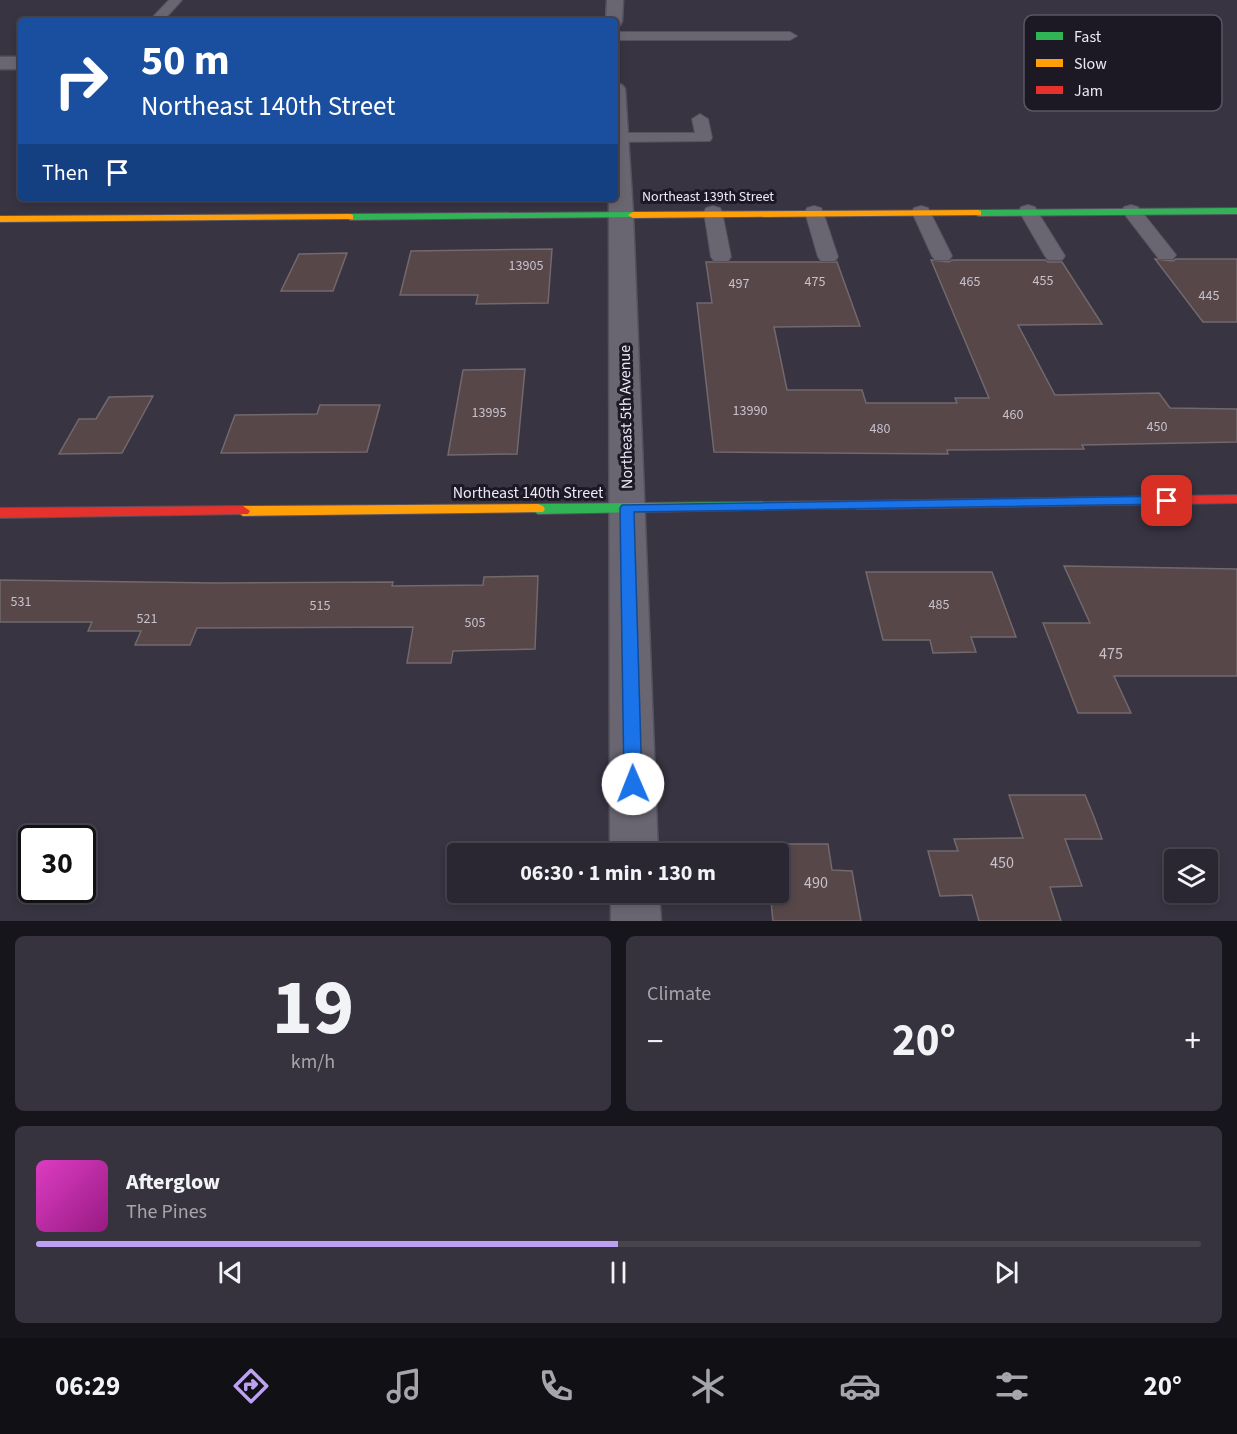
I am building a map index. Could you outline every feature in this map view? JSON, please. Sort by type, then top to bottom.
[{"type":"street","points":[[614,18],[615,0]]},
{"type":"street","name":"Northeast 5th Avenue","points":[[618,157],[634,843]]},
{"type":"street","name":"Northeast 139th Street","points":[[0,219],[713,212],[1236,211]]},
{"type":"street","name":"Northeast 140th Street","points":[[0,513],[1237,500]]},
{"type":"street","points":[[635,903],[636,921]]},
{"type":"lane","points":[[159,18],[176,0]]},
{"type":"lane","points":[[618,36],[790,36]]},
{"type":"lane","points":[[618,138],[704,138],[700,118]]},
{"type":"lane","points":[[1028,211],[1055,256]]},
{"type":"lane","points":[[1131,211],[1166,255]]},
{"type":"lane","points":[[713,212],[721,257]]},
{"type":"lane","points":[[814,212],[828,257]]},
{"type":"lane","points":[[921,212],[942,256]]},
{"type":"building","points":[[552,249],[548,303],[476,304],[478,295],[400,295],[411,251]]},
{"type":"building","points":[[347,253],[333,291],[281,291],[299,254]]},
{"type":"building","points":[[1155,259],[1173,261],[1176,259],[1237,259],[1237,322],[1203,322]]},
{"type":"building","points":[[931,260],[1062,262],[1102,324],[1018,325],[1055,395],[1159,393],[1170,408],[1237,409],[1237,442],[1082,445],[1084,449],[947,450],[948,454],[714,452],[697,303],[712,303],[706,262],[837,262],[860,326],[774,327],[787,390],[862,390],[866,403],[957,403],[955,398],[989,398]]},
{"type":"building","points":[[525,369],[517,454],[448,455],[463,370]]},
{"type":"building","points":[[153,396],[122,453],[59,454],[79,419],[96,419],[109,397]]},
{"type":"building","points":[[320,405],[380,405],[367,452],[221,453],[235,415],[317,414]]},
{"type":"building","points":[[1064,566],[1237,569],[1237,676],[1114,676],[1131,713],[1078,713],[1043,623],[1090,623]]},
{"type":"building","points":[[866,572],[992,572],[1016,637],[971,637],[976,652],[933,653],[930,640],[883,640]]},
{"type":"building","points":[[538,576],[535,649],[453,651],[451,663],[407,663],[413,627],[197,628],[190,645],[135,645],[141,631],[88,631],[92,622],[0,622],[0,580],[215,583],[393,582],[392,586],[483,585],[484,577]]},
{"type":"building","points":[[1009,795],[1085,795],[1102,839],[1065,839],[1082,886],[1050,887],[1061,921],[979,921],[972,895],[940,896],[928,851],[958,851],[954,839],[1023,838]]},
{"type":"building","points":[[789,844],[828,844],[832,870],[852,871],[861,921],[773,921],[771,903],[789,903]]},
{"type":"traffic: fast","points":[[978,213],[1237,211]]},
{"type":"traffic: fast","points":[[350,217],[633,215]]},
{"type":"traffic: fast","points":[[538,509],[857,505]]},
{"type":"traffic: slow","points":[[633,215],[978,213]]},
{"type":"traffic: slow","points":[[0,219],[350,217]]},
{"type":"traffic: slow","points":[[243,511],[538,509]]},
{"type":"traffic: jam","points":[[857,505],[1237,499]]},
{"type":"traffic: jam","points":[[0,513],[243,511]]},
{"type":"route","points":[[633,784],[627,508],[1167,501]]}]
